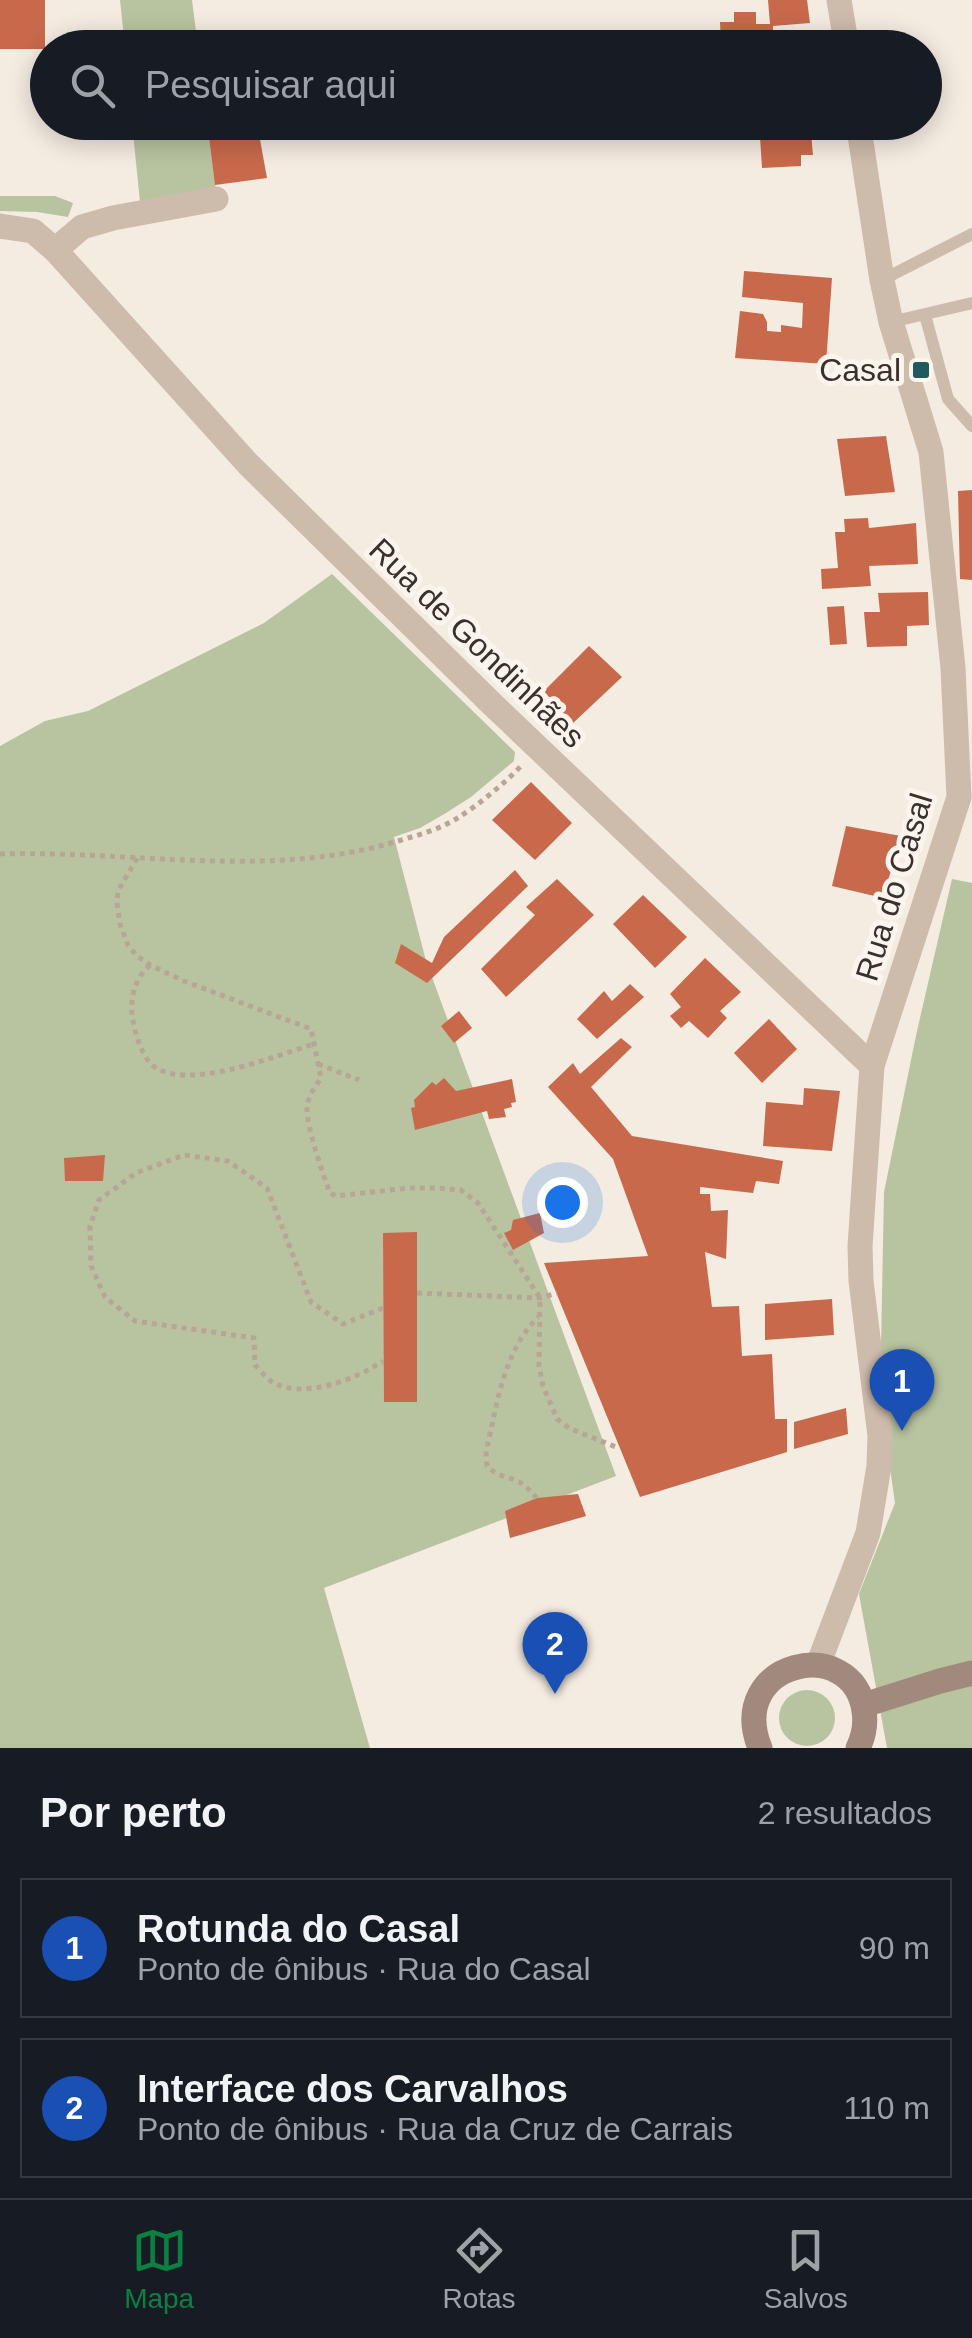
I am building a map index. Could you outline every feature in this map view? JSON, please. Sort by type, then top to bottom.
[{"type":"street","points":[[839,0],[843,30]]},
{"type":"street","name":"Rua do Casal","points":[[818,1665],[868,1533],[879,1466],[880,1436],[860,1246],[872,1066],[958,797],[953,668],[931,452],[891,322],[861,140]]},
{"type":"street","points":[[55,250],[82,228],[98,222],[216,199]]},
{"type":"street","name":"Rua de Gondinhães","points":[[0,226],[34,231],[55,250],[248,464],[538,748],[872,1066]]},
{"type":"street","points":[[760,1748],[753,1718],[763,1689],[773,1677],[802,1665],[818,1665],[842,1674],[859,1693],[866,1725],[858,1748]]},
{"type":"street","points":[[864,1705],[972,1674]]},
{"type":"lane","points":[[882,280],[972,234]]},
{"type":"lane","points":[[891,322],[972,302]]},
{"type":"lane","points":[[925,315],[948,399],[972,426]]},
{"type":"path","points":[[0,854],[228,863],[336,856],[368,850],[429,832],[456,819],[516,772],[538,748]]},
{"type":"path","points":[[137,858],[118,891],[120,924],[128,945],[150,965],[312,1029],[321,1078],[307,1106],[310,1130],[330,1192],[336,1196],[410,1188],[461,1190],[478,1203],[540,1298],[539,1366],[558,1420],[616,1447]]},
{"type":"path","points":[[150,965],[138,981],[132,1015],[144,1054],[162,1071],[181,1077],[199,1076],[314,1044]]},
{"type":"path","points":[[318,1064],[359,1080]]},
{"type":"path","points":[[384,1308],[343,1324],[312,1302],[266,1188],[228,1161],[184,1156],[136,1173],[99,1200],[90,1226],[91,1266],[105,1297],[135,1320],[254,1338],[255,1365],[271,1382],[298,1390],[335,1383],[366,1373],[384,1360]]},
{"type":"path","points":[[417,1294],[540,1298],[557,1294]]},
{"type":"path","points":[[536,1498],[514,1479],[496,1475],[487,1466],[486,1451],[509,1359],[540,1316]]},
{"type":"green space","points":[[120,0],[192,0],[196,30],[123,30]]},
{"type":"green space","points":[[134,140],[209,140],[216,190],[140,202]]},
{"type":"green space","points":[[0,196],[55,196],[73,203],[68,217],[0,211]]},
{"type":"green space","points":[[332,574],[515,752],[514,761],[471,797],[420,828],[394,837],[426,961],[616,1476],[324,1588],[370,1748],[0,1748],[0,746],[45,721],[88,711],[264,623]]},
{"type":"green space","points":[[952,879],[972,883],[972,1748],[887,1748],[859,1594],[895,1503],[880,1398],[884,1192]]},
{"type":"green space","points":[[807,1690],[827,1698],[835,1718],[827,1738],[807,1746],[787,1738],[779,1718],[787,1698]]},
{"type":"building","points":[[0,0],[45,0],[45,30],[30,30],[30,49],[0,49]]},
{"type":"building","points":[[768,0],[807,0],[810,23],[773,26],[773,30],[720,30],[720,22],[734,22],[734,12],[756,12],[756,24],[770,24]]},
{"type":"building","points":[[209,140],[260,140],[267,178],[215,185]]},
{"type":"building","points":[[760,140],[812,140],[813,155],[801,155],[801,166],[762,168]]},
{"type":"building","points":[[744,271],[832,278],[826,364],[735,358],[740,311],[763,314],[767,331],[781,332],[781,325],[802,328],[803,303],[742,297]]},
{"type":"building","points":[[886,436],[895,492],[845,496],[837,439]]},
{"type":"building","points":[[972,490],[972,580],[960,579],[958,491]]},
{"type":"building","points":[[868,518],[869,528],[916,523],[918,564],[869,566],[871,586],[822,589],[821,569],[838,568],[835,532],[845,532],[844,519]]},
{"type":"building","points":[[928,592],[929,625],[907,626],[907,646],[867,647],[864,612],[880,612],[878,593]]},
{"type":"building","points":[[844,606],[847,644],[830,645],[827,607]]},
{"type":"building","points":[[589,646],[622,677],[572,724],[544,691]]},
{"type":"building","points":[[531,782],[572,823],[535,860],[492,820]]},
{"type":"building","points":[[846,826],[901,836],[883,898],[832,886]]},
{"type":"building","points":[[515,870],[528,886],[427,983],[395,963],[401,944],[432,963],[444,937]]},
{"type":"building","points":[[557,879],[594,915],[506,997],[481,969],[535,915],[526,907]]},
{"type":"building","points":[[643,895],[687,937],[655,968],[613,924]]},
{"type":"building","points":[[705,958],[741,992],[720,1011],[727,1018],[708,1038],[689,1021],[681,1028],[670,1016],[681,1007],[670,994]]},
{"type":"building","points":[[630,984],[644,997],[597,1039],[577,1019],[604,991],[612,1001]]},
{"type":"building","points":[[459,1011],[472,1028],[454,1043],[441,1026]]},
{"type":"building","points":[[769,1019],[797,1049],[762,1083],[734,1053]]},
{"type":"building","points":[[621,1038],[632,1047],[591,1087],[632,1136],[783,1161],[779,1184],[756,1181],[753,1193],[700,1187],[700,1194],[710,1194],[711,1211],[728,1210],[726,1259],[705,1252],[712,1307],[739,1306],[742,1356],[772,1354],[775,1419],[787,1419],[787,1452],[640,1497],[544,1263],[648,1256],[613,1159],[548,1087],[573,1063],[580,1074]]},
{"type":"building","points":[[444,1078],[456,1091],[512,1079],[516,1102],[504,1109],[506,1117],[489,1119],[487,1111],[415,1130],[411,1108],[415,1107],[414,1100],[432,1082],[436,1085]]},
{"type":"building","points":[[804,1088],[840,1091],[832,1151],[763,1146],[766,1102],[803,1105]]},
{"type":"building","points":[[105,1155],[103,1181],[65,1181],[64,1158]]},
{"type":"building","points":[[540,1213],[544,1233],[513,1250],[504,1233],[511,1230],[513,1220]]},
{"type":"building","points":[[417,1232],[417,1402],[384,1402],[383,1233]]},
{"type":"building","points":[[832,1299],[834,1335],[765,1340],[765,1304]]},
{"type":"building","points":[[846,1408],[848,1434],[794,1449],[794,1422]]},
{"type":"building","points":[[578,1494],[586,1516],[510,1538],[505,1511],[537,1498]]},
{"type":"place","name":"Casal","points":[[921,370]]},
{"type":"place","name":"Rotunda do Casal","points":[[902,1431]]},
{"type":"place","name":"Interface dos Carvalhos","points":[[555,1694]]}]
